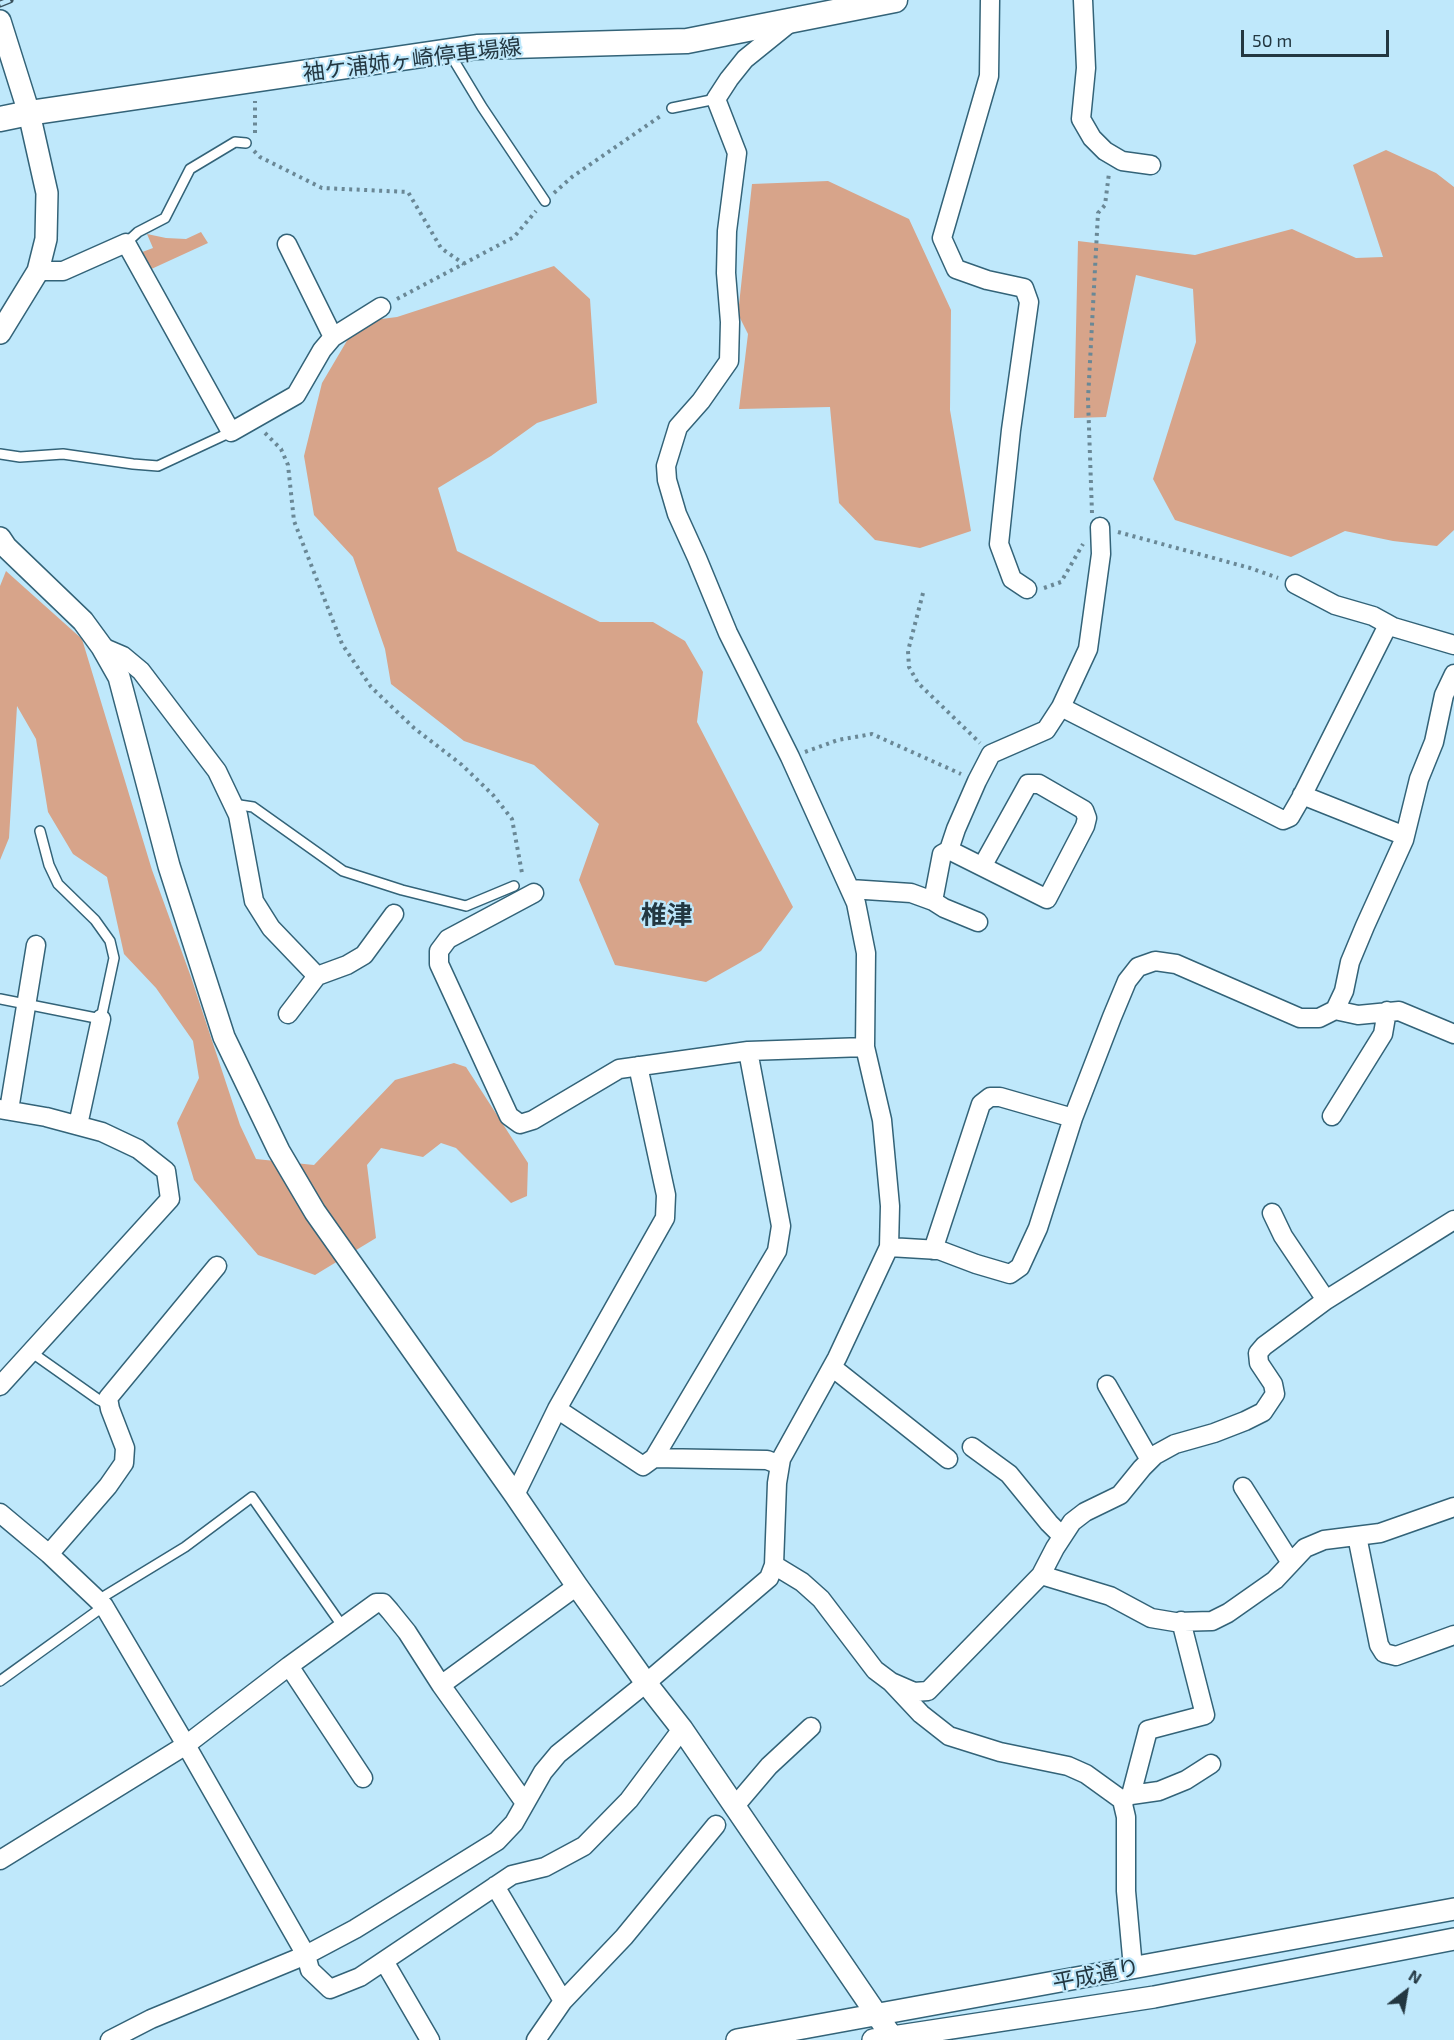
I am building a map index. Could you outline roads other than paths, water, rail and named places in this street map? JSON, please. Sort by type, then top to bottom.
[{"type":"main road","name":"袖ケ浦姉ヶ崎停車場線","points":[[0,119],[29,112],[477,47],[687,41],[896,0]]},
{"type":"street","points":[[990,0],[989,76],[942,238],[956,269],[987,280],[1024,288],[1029,303],[1011,430],[999,544],[1012,579],[1027,589]]},
{"type":"street","points":[[1083,0],[1086,68],[1081,119],[1092,138],[1111,154],[1122,161],[1151,165]]},
{"type":"street","points":[[0,21],[29,112],[47,193],[46,239],[38,271],[0,333]]},
{"type":"street","points":[[110,2040],[151,2019],[306,1955],[355,1929],[497,1841],[514,1823],[543,1772],[558,1754],[646,1683],[769,1578],[774,1565],[777,1483],[781,1459],[832,1367],[889,1247],[890,1206],[882,1120],[866,1047],[866,953],[856,903],[790,757],[728,633],[677,514],[666,466],[678,427],[701,401],[729,361],[727,231],[737,153],[716,99],[745,60],[792,21]]},
{"type":"street","points":[[38,271],[63,271],[126,243],[231,432],[296,395],[322,350],[333,338],[381,307]]},
{"type":"street","points":[[287,244],[333,338]]},
{"type":"street","points":[[933,901],[942,854],[949,850],[977,781],[991,754],[1046,730],[1061,707],[1088,649],[1101,554],[1097,526]]},
{"type":"street","points":[[0,538],[6,547],[83,621],[102,647],[119,677],[169,866],[224,1037],[279,1151],[315,1212],[577,1586],[646,1683],[682,1728],[879,2015],[883,2038]]},
{"type":"street","points":[[1295,584],[1335,605],[1373,616],[1388,625],[1454,645]]},
{"type":"street","points":[[1061,707],[1283,820],[1290,817],[1302,795],[1388,625]]},
{"type":"street","points":[[102,647],[123,656],[141,671],[217,771],[238,815],[254,901],[271,928],[317,976]]},
{"type":"street","points":[[889,1247],[933,1250],[1010,1274],[1020,1267],[1038,1228],[1073,1118],[1127,981],[1138,967],[1155,961],[1176,964],[1300,1018],[1319,1018],[1335,1010],[1344,991],[1350,962],[1405,836],[1419,779],[1434,742],[1444,695],[1454,674]]},
{"type":"street","points":[[949,850],[1047,899],[1085,826],[1087,818],[1084,810],[1039,784],[1028,784],[982,866]]},
{"type":"street","points":[[1302,795],[1405,836]]},
{"type":"street","points":[[850,890],[911,894],[933,901],[978,922]]},
{"type":"street","points":[[534,893],[448,939],[439,951],[439,964],[509,1116],[520,1124],[533,1120],[619,1069],[748,1051],[866,1047]]},
{"type":"street","points":[[288,1014],[317,976],[347,965],[364,955],[394,914]]},
{"type":"street","points":[[0,1386],[170,1199],[166,1171],[138,1149],[102,1132],[46,1117],[4,1109],[27,1004],[36,945]]},
{"type":"street","points":[[1335,1010],[1358,1015],[1399,1011],[1454,1034]]},
{"type":"street","points":[[1332,1116],[1383,1034],[1388,1011]]},
{"type":"street","points":[[78,1125],[101,1019]]},
{"type":"street","points":[[557,1409],[643,1466],[654,1458],[777,1251],[781,1226],[748,1051]]},
{"type":"street","points":[[515,1495],[557,1409],[665,1218],[666,1195],[638,1066]]},
{"type":"street","points":[[933,1250],[981,1104],[990,1096],[1000,1097],[1073,1118]]},
{"type":"street","points":[[1272,1213],[1283,1236],[1326,1300]]},
{"type":"street","points":[[891,1682],[914,1692],[928,1691],[1041,1575],[1062,1536],[1072,1522],[1084,1512],[1120,1495],[1150,1460],[1176,1444],[1245,1422],[1263,1412],[1275,1394],[1273,1384],[1259,1362],[1258,1353],[1288,1327],[1326,1300],[1454,1220]]},
{"type":"street","points":[[49,1554],[108,1486],[124,1463],[125,1448],[108,1398],[218,1266]]},
{"type":"street","points":[[832,1367],[948,1459]]},
{"type":"street","points":[[1107,1385],[1150,1460]]},
{"type":"street","points":[[972,1447],[1009,1474],[1062,1536]]},
{"type":"street","points":[[654,1458],[767,1460],[780,1465]]},
{"type":"street","points":[[1243,1487],[1291,1563]]},
{"type":"street","points":[[1041,1575],[1110,1596],[1151,1618],[1180,1622],[1212,1621],[1228,1613],[1275,1580],[1305,1548],[1324,1540],[1380,1533],[1454,1507]]},
{"type":"street","points":[[0,1513],[49,1554],[101,1603],[186,1745],[306,1955],[310,1970],[330,1989],[360,1977],[512,1875],[545,1867],[584,1846],[629,1800],[682,1728]]},
{"type":"street","points":[[1357,1536],[1379,1645],[1384,1653],[1396,1656],[1454,1635]]},
{"type":"street","points":[[774,1565],[802,1582],[820,1599],[875,1670],[891,1682],[921,1714],[949,1736],[1000,1752],[1068,1766],[1127,1798],[1159,1791],[1186,1780],[1211,1764]]},
{"type":"street","points":[[441,1685],[577,1586]]},
{"type":"street","points":[[0,1860],[186,1745],[376,1603],[383,1604],[407,1632],[441,1685],[525,1803]]},
{"type":"street","points":[[1133,1968],[1126,1891],[1127,1798],[1148,1730],[1205,1715],[1180,1622]]},
{"type":"street","points":[[289,1666],[363,1778]]},
{"type":"street","points":[[735,1806],[769,1766],[811,1727]]},
{"type":"street","points":[[536,2040],[563,2001],[624,1936],[716,1825]]},
{"type":"street","points":[[495,1886],[563,2001]]},
{"type":"street","name":"平成通り","points":[[737,2040],[1454,1909]]},
{"type":"street","name":"平成通り","points":[[883,2038],[1154,1997],[1454,1939]]},
{"type":"street","points":[[384,1961],[430,2040]]},
{"type":"lane","points":[[448,51],[544,201]]},
{"type":"lane","points":[[672,108],[716,99]]},
{"type":"lane","points":[[126,243],[138,232],[165,218],[190,169],[235,142],[246,143]]},
{"type":"lane","points":[[0,454],[20,458],[63,454],[158,466],[231,432]]},
{"type":"lane","points":[[233,804],[253,807],[343,871],[402,890],[466,906],[514,886]]},
{"type":"lane","points":[[0,999],[101,1019],[114,958],[110,941],[95,920],[58,884],[49,865],[40,831]]},
{"type":"lane","points":[[31,1352],[109,1405]]},
{"type":"lane","points":[[0,1682],[101,1603],[185,1547],[252,1497],[343,1627]]},
{"type":"railway","points":[[0,4],[10,0]]},
{"type":"district","name":"椎津","points":[[667,915]]}]
